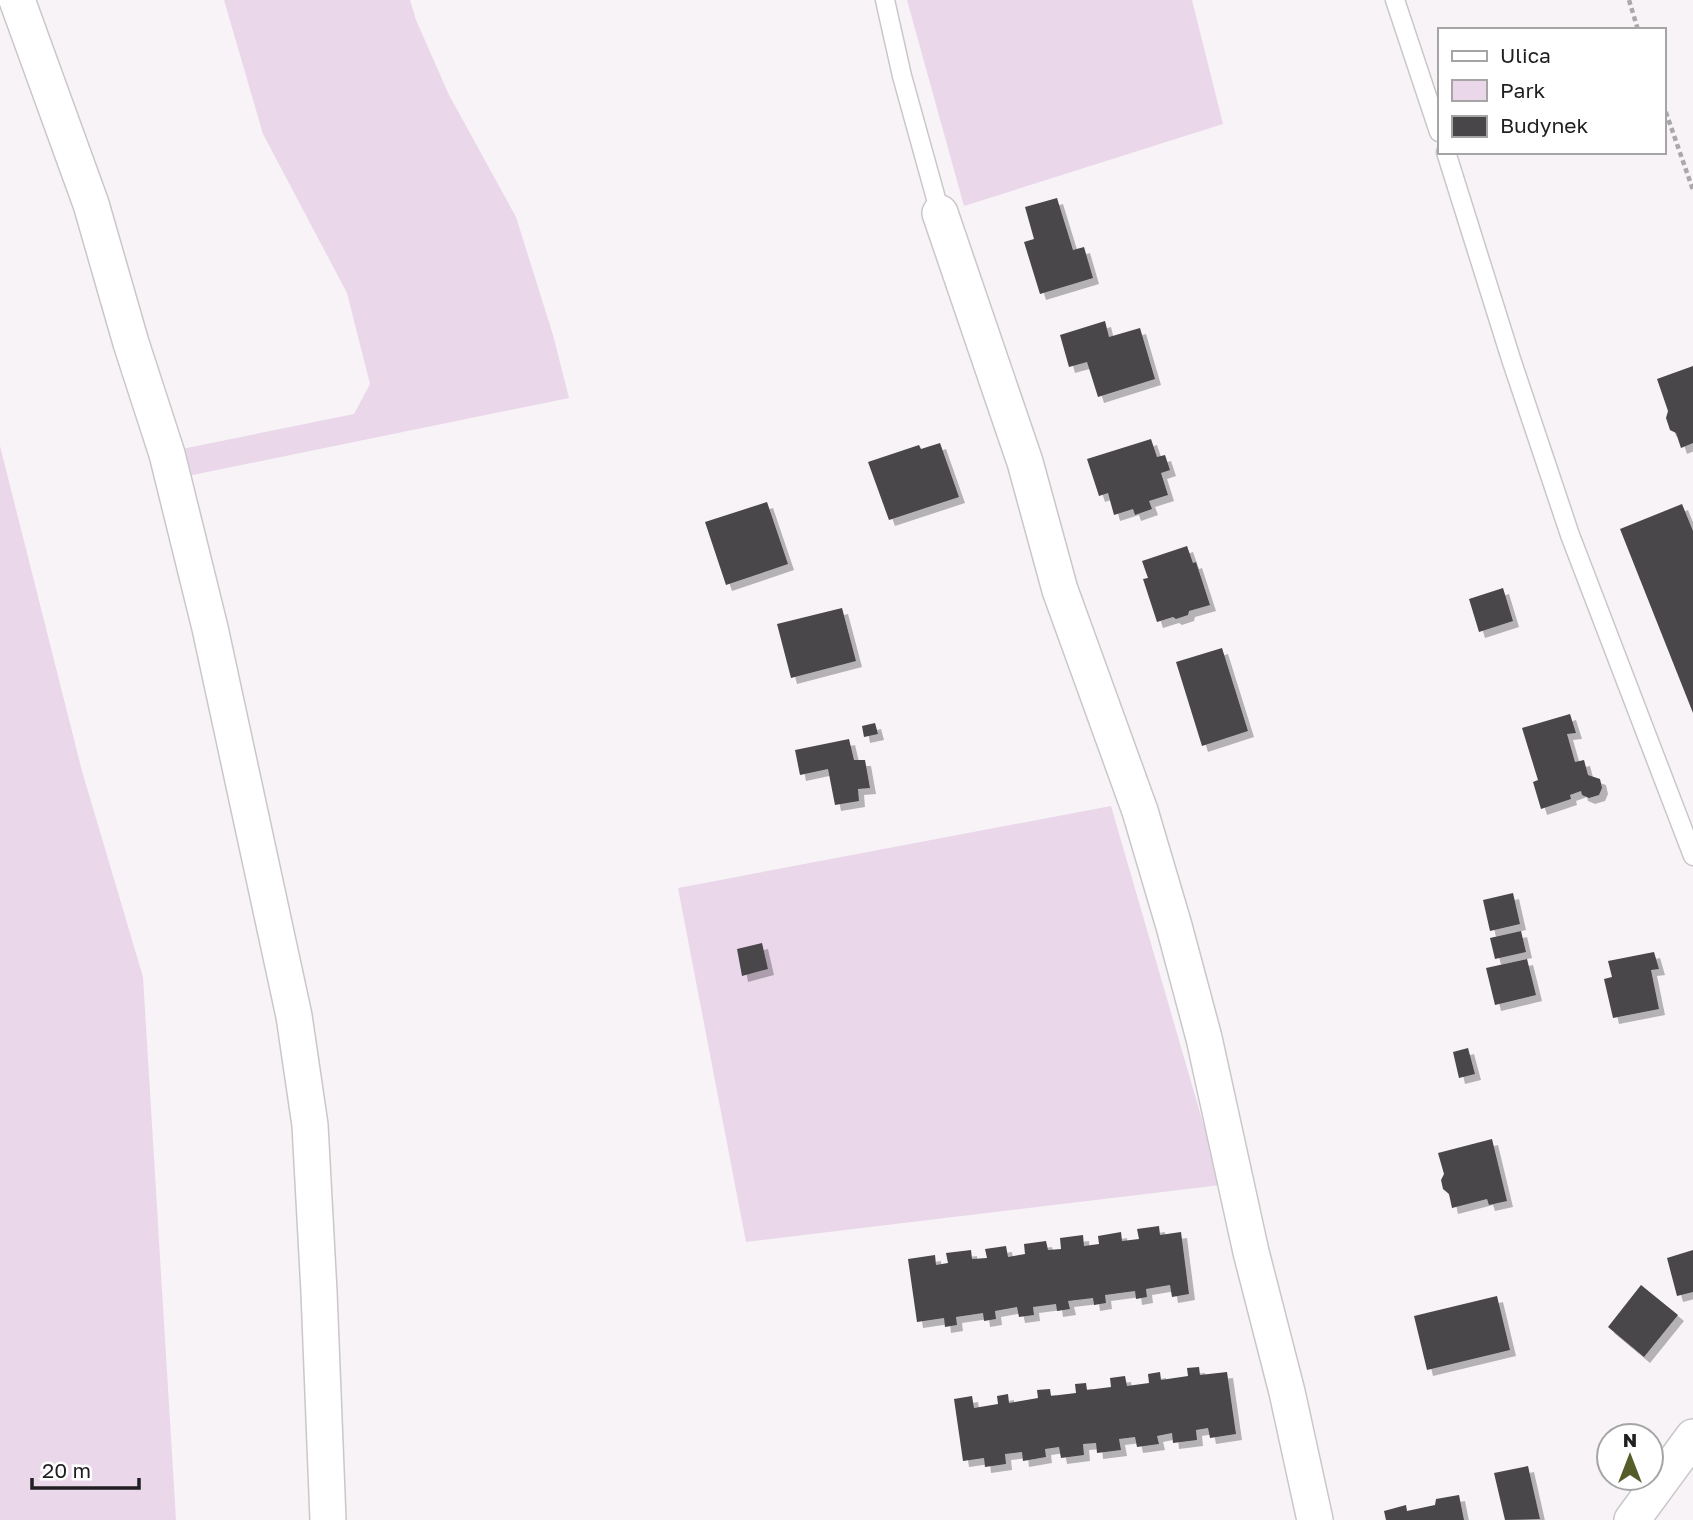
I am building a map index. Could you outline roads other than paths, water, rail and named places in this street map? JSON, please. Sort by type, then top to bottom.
[{"type":"street","points":[[17,0],[91,204],[131,343],[167,454],[213,642],[291,1003],[310,1125],[320,1292],[328,1520]]},
{"type":"street","points":[[940,213],[1025,462],[1060,590],[1140,811],[1174,926],[1204,1038],[1251,1252],[1287,1392],[1315,1520]]},
{"type":"street","points":[[1632,1520],[1693,1437]]},
{"type":"lane","points":[[885,0],[902,76],[940,213]]},
{"type":"lane","points":[[1395,0],[1438,129]]},
{"type":"lane","points":[[1447,154],[1570,535],[1693,856]]}]
